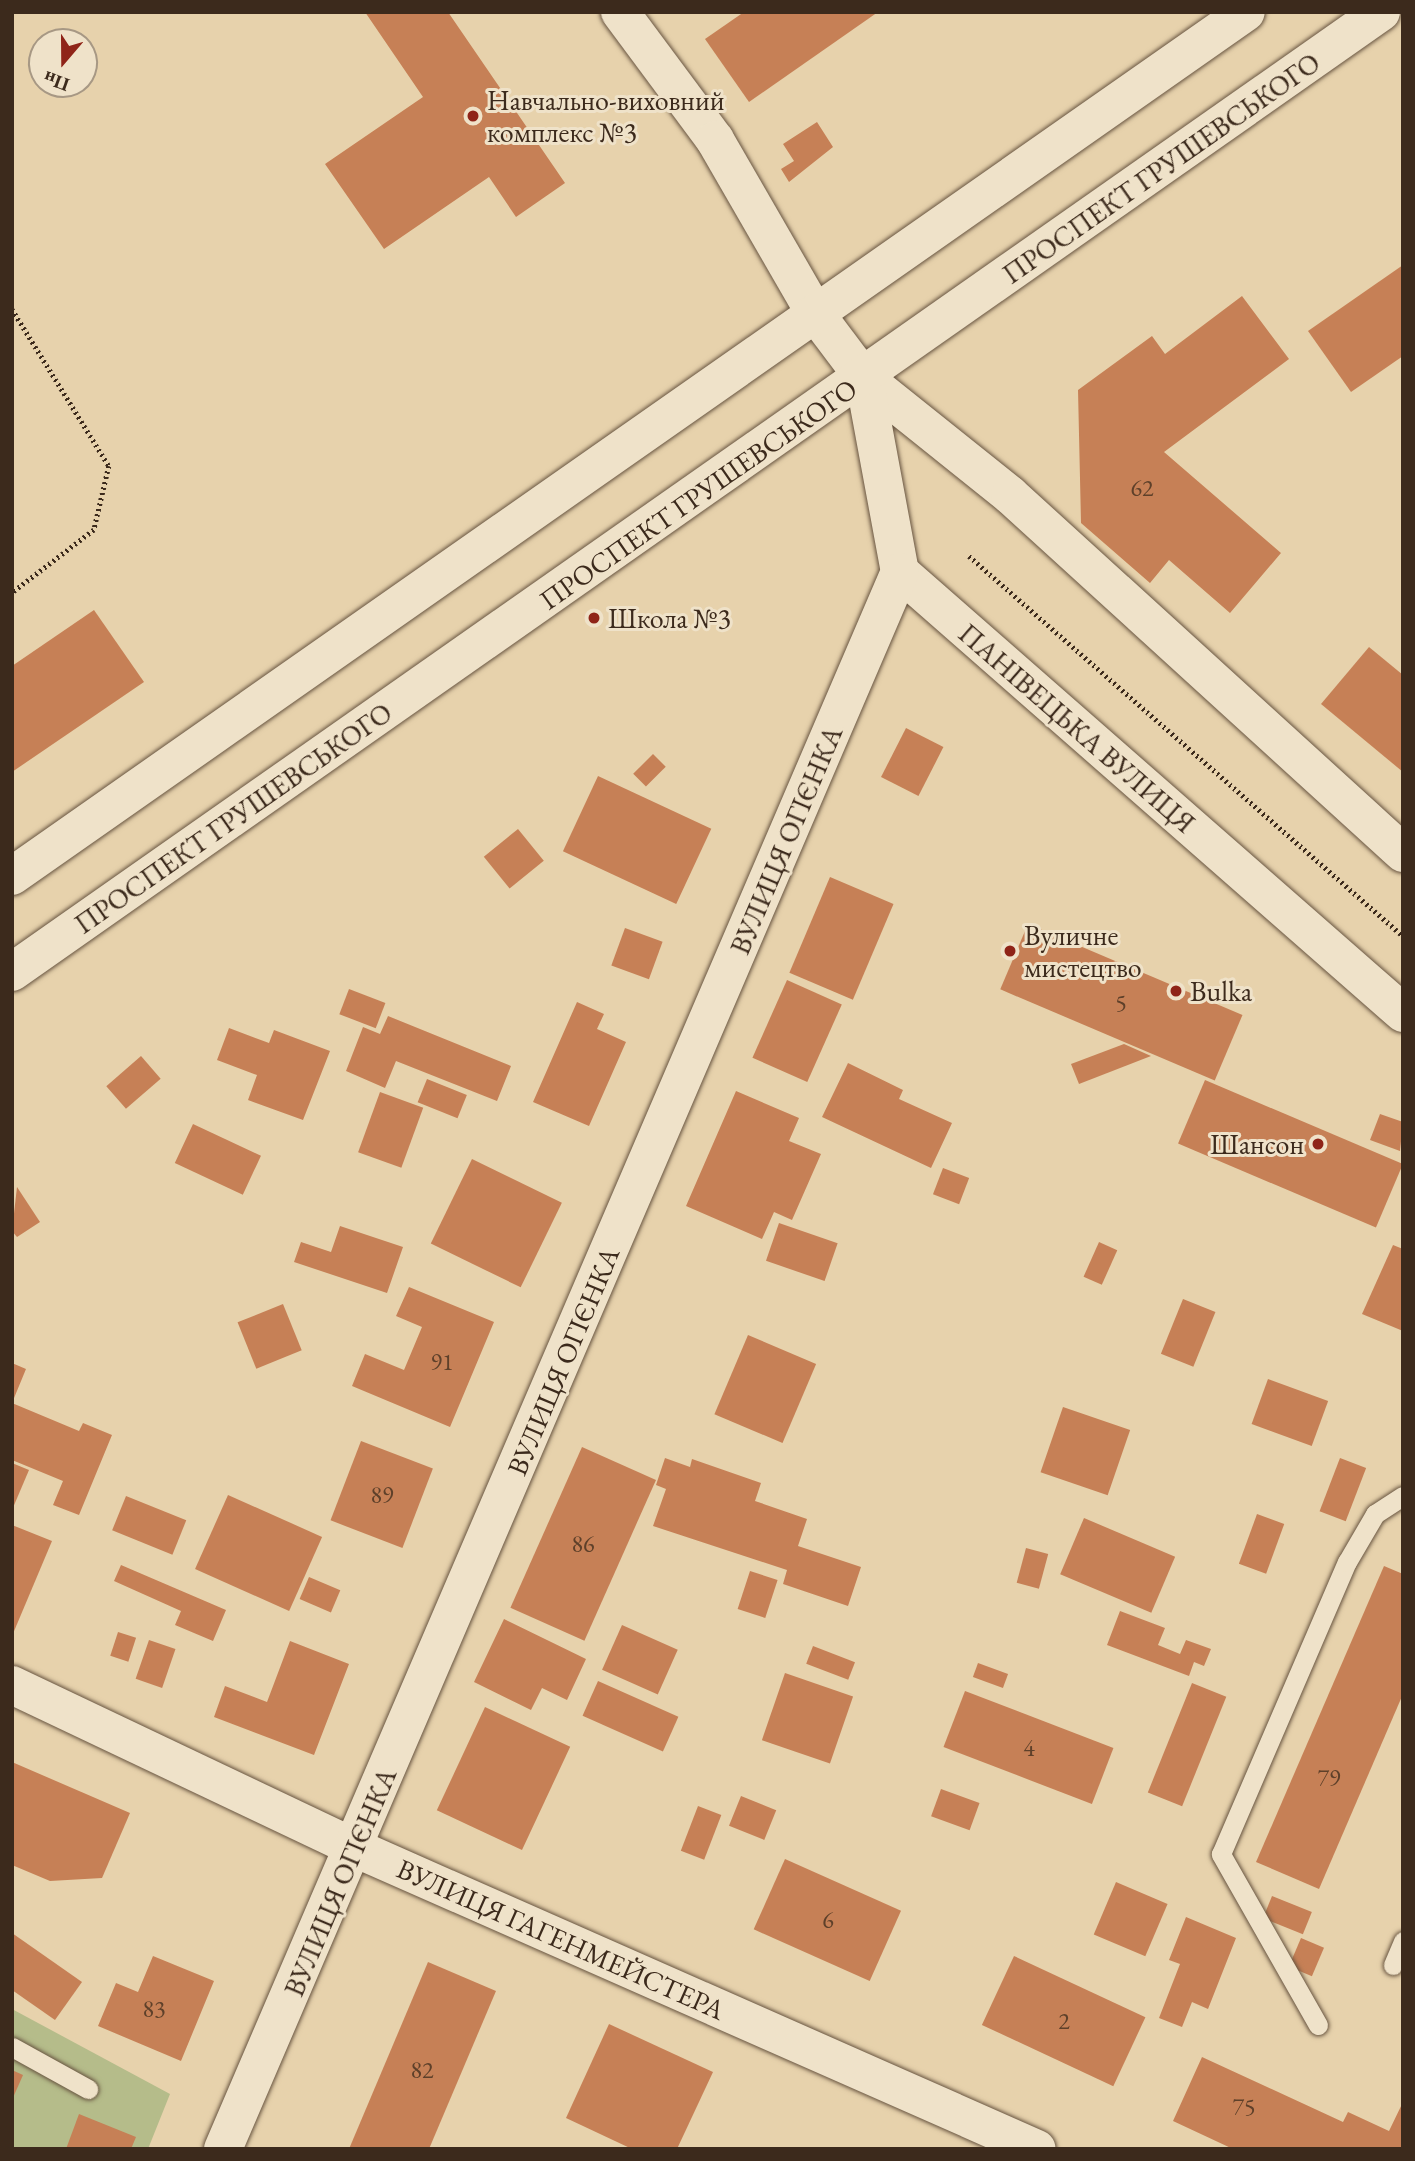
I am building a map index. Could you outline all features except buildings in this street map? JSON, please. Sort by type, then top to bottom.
[{"type":"street","points":[[620,12],[715,140],[815,313],[864,378],[1010,495],[1403,853]]},
{"type":"street","points":[[12,876],[1246,12]]},
{"type":"street","name":"ПРОСПЕКТ ГРУШЕВСЬКОГО","points":[[12,972],[864,378],[1381,12]]},
{"type":"street","points":[[864,378],[900,572]]},
{"type":"street","name":"ПАНІВЕЦЬКА ВУЛИЦЯ","points":[[900,572],[1403,1013]]},
{"type":"street","name":"ВУЛИЦЯ ОГІЄНКА","points":[[223,2149],[355,1848],[900,572]]},
{"type":"street","name":"ВУЛИЦЯ ГАГЕНМЕЙСТЕРА","points":[[12,1685],[355,1848],[1037,2149]]},
{"type":"lane","points":[[1318,2025],[1221,1854],[1348,1562],[1375,1514],[1403,1496]]},
{"type":"lane","points":[[1393,1965],[1403,1941]]},
{"type":"lane","points":[[12,2047],[88,2089]]},
{"type":"path","points":[[12,309],[108,466],[94,530],[12,593]]},
{"type":"path","points":[[969,556],[1403,936]]},
{"type":"green space","points":[[12,2009],[170,2094],[148,2149],[12,2149]]},
{"type":"place","name":"Навчально-виховний комплекс №3","points":[[473,116]]},
{"type":"place","name":"Школа №3","points":[[594,618]]},
{"type":"place","name":"Вуличне мистецтво","points":[[1010,951]]},
{"type":"place","name":"Bulka","points":[[1176,991]]},
{"type":"place","name":"Шансон","points":[[1318,1144]]}]
